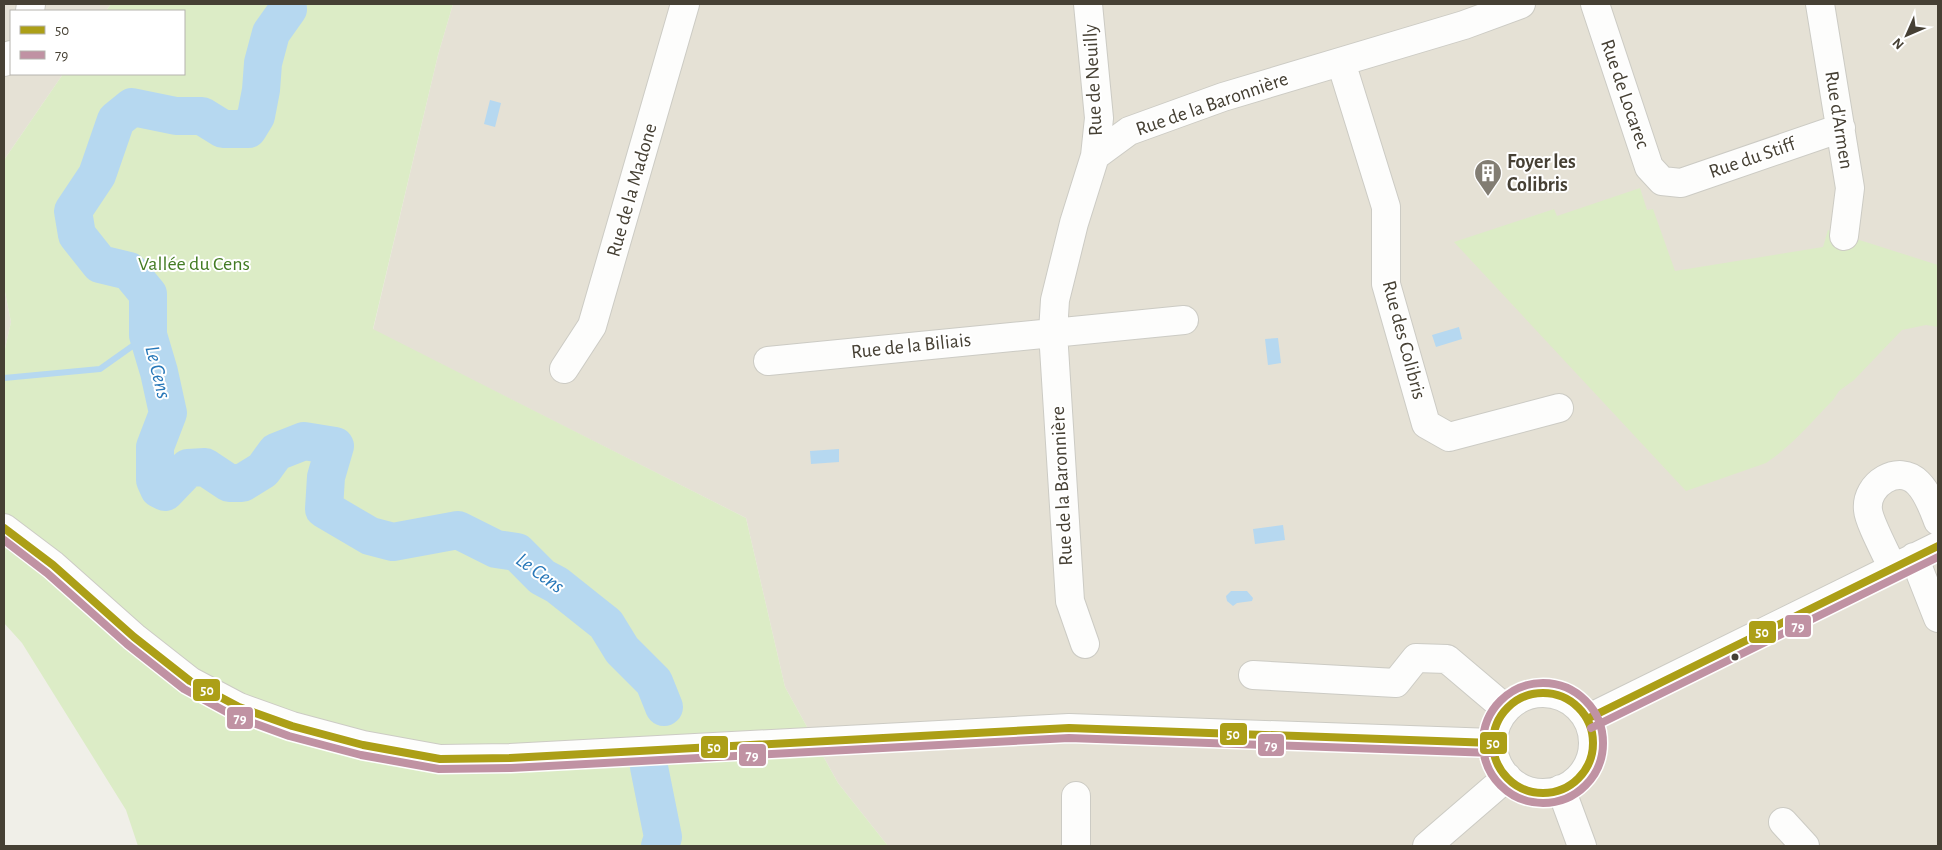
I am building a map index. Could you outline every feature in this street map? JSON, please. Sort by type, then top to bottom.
[{"type":"street","name":"Rue de la Madone","points":[[564,369],[592,326],[685,4]]},
{"type":"street","name":"Rue de Neuilly","points":[[1088,4],[1099,118],[1095,156]]},
{"type":"street","name":"Rue de la Baronnière","points":[[1085,644],[1070,601],[1053,332],[1055,300],[1074,223],[1095,156],[1129,131],[1223,97],[1464,25],[1521,4]]},
{"type":"street","name":"Rue de Locarec","points":[[1595,4],[1649,167],[1662,181]]},
{"type":"street","name":"Rue d'Armen","points":[[1820,4],[1850,188],[1844,236]]},
{"type":"street","name":"Rue des Colibris","points":[[1341,62],[1386,207],[1386,284],[1426,424],[1449,437],[1559,408]]},
{"type":"street","name":"Rue du Stiff","points":[[1662,181],[1681,183],[1841,128]]},
{"type":"street","name":"Rue de la Biliais","points":[[768,361],[1184,320]]},
{"type":"street","points":[[1938,521],[1930,501],[1918,482],[1908,477],[1899,475],[1889,477],[1876,485],[1869,497],[1868,511],[1915,557],[1938,618]]},
{"type":"street","points":[[4,528],[53,565],[134,637],[190,681],[239,707],[292,726],[363,745],[440,759],[558,756],[1069,728],[1493,743]]},
{"type":"street","points":[[1587,719],[1915,557]]},
{"type":"street","points":[[1253,675],[1396,683],[1416,658],[1447,659],[1506,708]]},
{"type":"street","points":[[1546,693],[1558,695],[1580,709],[1587,719],[1593,740],[1589,760],[1578,778],[1561,789],[1535,792],[1520,786],[1507,777],[1498,764],[1493,743],[1496,725],[1506,708],[1522,697],[1546,693]]},
{"type":"street","points":[[1427,846],[1507,777]]},
{"type":"street","points":[[1561,789],[1582,846]]},
{"type":"street","points":[[1076,796],[1076,846]]},
{"type":"street","points":[[1783,822],[1805,846]]},
{"type":"shaded area","points":[[4,4],[111,4],[107,10],[10,10],[10,75],[62,75],[4,160]]},
{"type":"shaded area","points":[[453,4],[1938,4],[1938,846],[888,846],[838,783],[785,687],[746,518],[373,330],[438,55]]},
{"type":"shaded area","points":[[4,287],[11,322],[4,353]]},
{"type":"green space","name":"Vallée du Cens","points":[[111,4],[453,4],[438,55],[373,329],[746,518],[785,687],[838,783],[888,846],[138,846],[126,810],[22,643],[4,623],[4,353],[11,322],[4,287],[4,160],[62,75],[185,75],[185,10],[107,10]]},
{"type":"green space","points":[[1640,188],[1647,210],[1653,209],[1675,271],[1823,247],[1828,230],[1938,265],[1938,327],[1926,325],[1902,330],[1854,380],[1839,391],[1833,400],[1793,441],[1766,463],[1686,491],[1454,242],[1554,209],[1557,216]]},
{"type":"water","points":[[490,100],[501,103],[495,127],[484,124]]},
{"type":"water","points":[[1459,327],[1462,339],[1436,347],[1432,335]]},
{"type":"water","points":[[1278,338],[1281,363],[1268,365],[1265,339]]},
{"type":"water","points":[[839,449],[839,462],[811,464],[810,451]]},
{"type":"water","points":[[1283,525],[1285,540],[1255,544],[1253,529]]},
{"type":"water","points":[[1231,591],[1247,591],[1253,598],[1252,601],[1237,603],[1233,606],[1227,601],[1226,596]]},
{"type":"waterway","name":"Le Cens","points":[[287,4],[288,9],[271,33],[263,63],[261,90],[256,116],[248,129],[223,129],[202,116],[176,116],[132,107],[116,120],[97,175],[73,211],[77,235],[100,264],[129,271],[148,294],[148,335],[168,413],[155,447],[155,480],[159,489],[165,492],[188,468],[205,467],[229,483],[242,483],[263,470],[276,452],[304,441],[335,446],[326,477],[324,509],[370,536],[393,542],[458,530],[496,549],[517,552],[542,577],[557,585],[606,624],[622,650],[654,682],[664,707]]},
{"type":"waterway","points":[[4,378],[100,369],[148,335]]},
{"type":"waterway","name":"Le Cens","points":[[649,767],[663,837],[660,846]]},
{"type":"transit line","name":"50","points":[[4,528],[53,565],[134,637],[190,681],[239,707],[292,726],[363,745],[440,759],[510,758],[1069,728],[1493,743]]},
{"type":"transit line","name":"79","points":[[4,540],[47,573],[127,644],[184,689],[234,716],[289,736],[361,755],[439,769],[511,768],[1069,738],[1493,753]]},
{"type":"transit line","name":"50","points":[[1587,719],[1938,546]]},
{"type":"transit line","name":"79","points":[[1591,728],[1938,557]]},
{"type":"transit line","name":"79","points":[[1543,683],[1555,684],[1566,688],[1576,693],[1585,701],[1593,710],[1598,720],[1602,731],[1603,743],[1602,755],[1598,766],[1593,776],[1585,785],[1576,793],[1566,798],[1555,802],[1543,803],[1531,802],[1520,798],[1510,793],[1501,785],[1493,776],[1488,766],[1484,755],[1483,743],[1484,731],[1488,720],[1493,710],[1501,701],[1510,693],[1520,688],[1531,684],[1543,683]]},
{"type":"transit line","name":"50","points":[[1543,693],[1562,697],[1578,708],[1589,724],[1593,743],[1589,762],[1578,778],[1562,789],[1543,793],[1524,789],[1508,778],[1497,762],[1493,743],[1497,724],[1508,708],[1524,697],[1543,693]]},
{"type":"place","name":"Foyer les Colibris","points":[[1488,197]]}]
